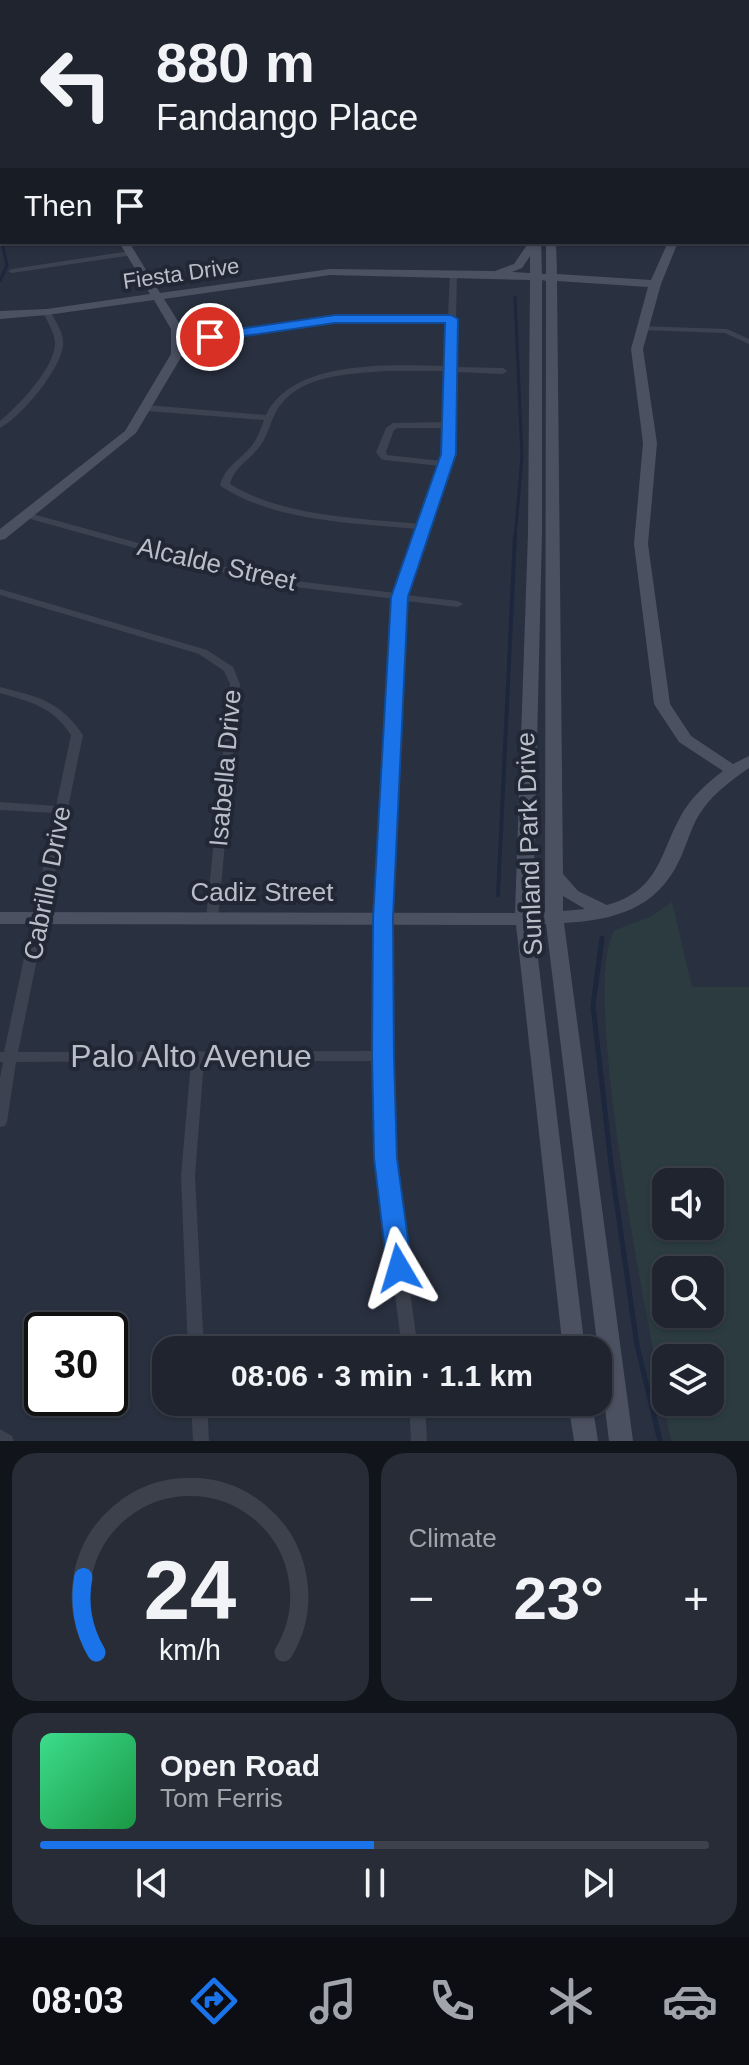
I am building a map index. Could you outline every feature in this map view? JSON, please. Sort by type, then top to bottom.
[{"type":"main road","points":[[495,274],[518,266],[534,244]]},
{"type":"main road","name":"Sunland Park Drive","points":[[536,244],[547,273]]},
{"type":"main road","name":"Sunland Park Drive","points":[[551,244],[544,298],[524,919],[572,1336]]},
{"type":"main road","points":[[671,244],[655,284],[637,349],[650,443],[641,544],[662,704],[685,739],[741,766]]},
{"type":"main road","points":[[0,536],[130,433],[171,368],[179,342],[177,329],[127,247]]},
{"type":"main road","name":"Fiesta Drive","points":[[0,315],[47,312],[330,272],[547,273],[655,284]]},
{"type":"main road","points":[[495,274],[519,282],[544,298],[566,284],[584,279]]},
{"type":"main road","name":"Sunland Park Drive","points":[[544,298],[554,917],[621,1441]]},
{"type":"main road","name":"Cadiz Street","points":[[0,918],[524,919],[605,911],[625,905],[654,886],[665,873],[691,813],[714,786],[741,766]]},
{"type":"main road","points":[[554,875],[562,888],[585,904],[605,911]]},
{"type":"main road","points":[[582,1416],[586,1441]]},
{"type":"street","points":[[12,271],[127,247]]},
{"type":"street","points":[[408,1336],[385,1158],[383,918],[400,597],[446,464],[453,273]]},
{"type":"street","points":[[0,425],[26,401],[56,355],[59,343],[47,312]]},
{"type":"street","points":[[179,342],[335,319],[451,319]]},
{"type":"street","points":[[641,328],[727,331],[749,342]]},
{"type":"street","points":[[423,527],[330,518],[232,492],[225,485],[226,475],[259,442],[279,400],[287,393],[327,375],[367,369],[503,371]]},
{"type":"street","points":[[147,408],[270,418]]},
{"type":"street","points":[[446,464],[393,459],[384,457],[381,452],[390,428],[396,425],[449,425]]},
{"type":"street","name":"Alcalde Street","points":[[26,515],[261,580],[458,604]]},
{"type":"street","name":"Isabella Drive","points":[[0,592],[203,652],[229,669],[235,684],[212,918]]},
{"type":"street","name":"Cabrillo Drive","points":[[0,690],[47,704],[65,715],[77,735],[41,918],[5,1057],[0,1122]]},
{"type":"street","points":[[0,806],[61,810]]},
{"type":"street","name":"Palo Alto Avenue","points":[[5,1057],[383,1056]]},
{"type":"street","points":[[195,1336],[188,1176],[198,1057]]},
{"type":"street","points":[[200,1416],[201,1441]]},
{"type":"street","points":[[418,1416],[419,1441]]},
{"type":"street","points":[[0,1436],[6,1441]]},
{"type":"shaded area","points":[[672,902],[692,987],[749,987],[749,1441],[671,1441],[666,1416],[724,1416],[724,1344],[652,1344],[623,1175],[605,1022],[606,964],[615,930],[652,916]]},
{"type":"waterway","points":[[0,281],[7,265],[2,244]]},
{"type":"waterway","points":[[515,297],[522,457],[515,538]]},
{"type":"waterway","points":[[498,895],[515,536]]},
{"type":"waterway","points":[[602,938],[593,1006],[611,1164],[637,1345],[660,1441]]},
{"type":"route","points":[[210,337],[335,319],[451,319],[449,454],[400,597],[383,918],[385,1158],[399,1268]]}]
